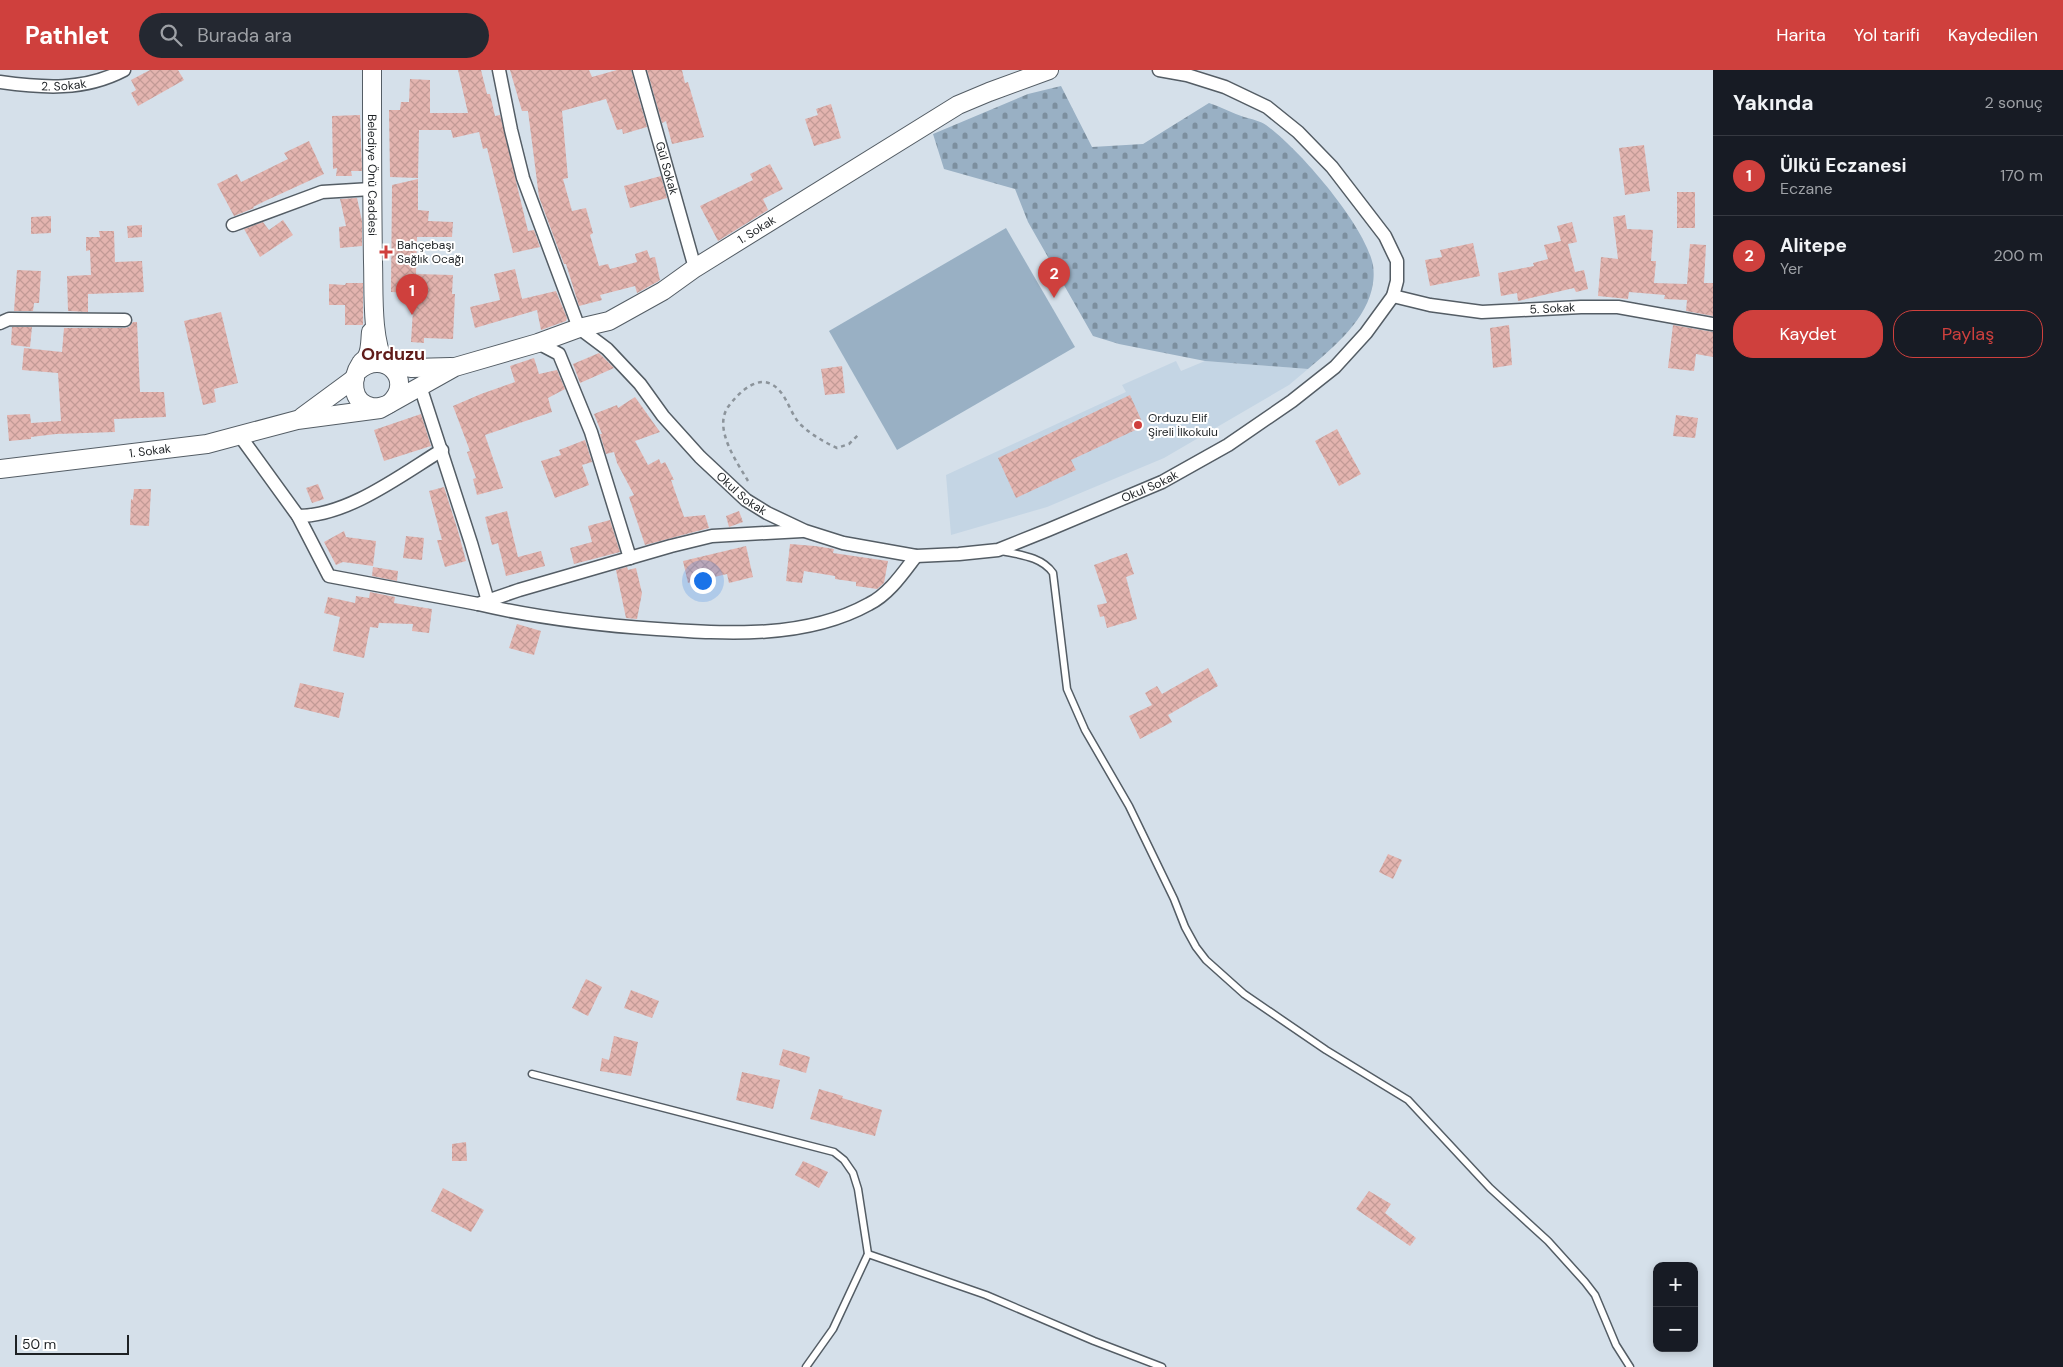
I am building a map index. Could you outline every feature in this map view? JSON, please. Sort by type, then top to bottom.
[{"type":"street","name":"2. Sokak","points":[[0,82],[40,87],[77,86],[108,78],[124,70]]},
{"type":"street","name":"Belediye Önü Caddesi","points":[[372,70],[371,189],[374,309]]},
{"type":"street","points":[[499,70],[523,178],[579,328]]},
{"type":"street","name":"Gül Sokak","points":[[638,70],[695,268]]},
{"type":"street","name":"1. Sokak","points":[[455,367],[538,343],[579,328],[609,321],[663,291],[695,268],[958,105],[1049,70]]},
{"type":"street","name":"Okul Sokak","points":[[579,328],[607,349],[640,384],[663,416],[700,457],[746,500],[766,513],[805,531],[843,543],[916,556],[998,550],[1162,482],[1228,445],[1335,367],[1366,334],[1393,296],[1397,281],[1397,261],[1385,236],[1332,167],[1298,132],[1267,108],[1225,87],[1158,70]]},
{"type":"street","points":[[233,225],[322,192],[371,189]]},
{"type":"street","name":"5. Sokak","points":[[1393,296],[1430,305],[1482,312],[1618,307],[1713,324]]},
{"type":"street","points":[[374,309],[378,348],[385,364],[396,373],[399,387],[397,394],[387,405],[374,407],[365,405],[355,393],[356,374],[360,364],[367,358],[370,347],[374,309]]},
{"type":"street","points":[[0,322],[9,319],[125,320]]},
{"type":"street","points":[[538,343],[560,354],[592,432],[630,558]]},
{"type":"street","points":[[297,420],[371,363],[412,368],[455,367]]},
{"type":"street","points":[[297,420],[380,408],[455,367]]},
{"type":"street","points":[[420,386],[442,450],[483,602]]},
{"type":"street","name":"1. Sokak","points":[[0,469],[207,444],[297,420]]},
{"type":"street","points":[[240,436],[298,516],[329,576],[483,602],[546,618],[634,628],[714,633],[769,630],[810,625],[844,616],[871,604],[893,586],[916,556]]},
{"type":"street","points":[[298,516],[313,516],[338,509],[371,494],[442,450]]},
{"type":"street","points":[[483,602],[630,558],[712,536],[805,531]]},
{"type":"lane","points":[[998,550],[1038,560],[1047,565],[1053,573],[1067,689],[1076,712],[1129,806],[1185,926],[1206,960],[1244,994],[1326,1050],[1408,1100],[1490,1188],[1548,1241],[1585,1282],[1595,1295],[1616,1345],[1630,1367]]},
{"type":"lane","points":[[532,1074],[834,1152],[844,1160],[852,1173],[858,1189],[868,1254],[833,1329],[806,1367]]},
{"type":"lane","points":[[868,1254],[986,1295],[1094,1341],[1162,1367]]},
{"type":"path","points":[[752,488],[728,446],[723,425],[726,410],[736,395],[753,384],[767,382],[778,389],[800,424],[820,440],[837,448],[849,444],[859,434]]},
{"type":"shaded area","name":"Orduzu Elif Şireli İlkokulu","points":[[1176,361],[1181,371],[1205,361],[1308,369],[1289,385],[1164,458],[1047,507],[951,535],[946,475],[1126,392],[1122,385]]},
{"type":"green space","points":[[1061,86],[1092,147],[1143,144],[1209,103],[1261,122],[1280,136],[1311,168],[1342,207],[1366,245],[1372,261],[1374,278],[1370,296],[1357,320],[1339,342],[1308,369],[1205,361],[1119,344],[1093,336],[1028,222],[1015,189],[944,169],[933,134],[1028,94]]},
{"type":"green space","points":[[1006,228],[1075,347],[897,450],[829,331]]},
{"type":"building","points":[[150,70],[178,70],[184,80],[138,106],[131,93],[136,90],[131,80]]},
{"type":"building","points":[[458,70],[481,70],[487,94],[490,94],[495,116],[500,115],[528,231],[534,230],[540,247],[513,253],[487,148],[483,149],[479,132],[453,138],[451,130],[419,130],[418,178],[390,177],[389,110],[400,110],[401,102],[409,102],[410,79],[430,80],[430,113],[468,113]]},
{"type":"building","points":[[510,70],[589,70],[592,77],[617,70],[631,70],[647,127],[623,134],[622,129],[617,130],[606,99],[562,111],[568,178],[563,179],[572,211],[586,208],[593,233],[590,235],[599,266],[608,264],[610,269],[637,262],[635,254],[647,250],[650,258],[655,257],[660,280],[637,293],[635,286],[600,295],[602,300],[579,306],[566,264],[564,264],[539,197],[528,111],[522,111]]},
{"type":"building","points":[[647,70],[682,70],[685,83],[688,82],[704,137],[672,144],[666,121],[662,123]]},
{"type":"building","points":[[831,104],[841,138],[814,146],[805,119],[818,115],[816,109]]},
{"type":"building","points":[[360,115],[362,171],[351,171],[352,176],[336,176],[337,168],[333,169],[332,116]]},
{"type":"building","points":[[309,141],[324,174],[234,216],[217,184],[237,174],[241,182],[288,159],[284,153]]},
{"type":"building","points":[[1644,145],[1650,191],[1625,195],[1619,148]]},
{"type":"building","points":[[770,164],[783,189],[763,199],[768,210],[718,241],[700,206],[753,180],[750,174]]},
{"type":"building","points":[[661,176],[667,198],[630,208],[624,186]]},
{"type":"building","points":[[418,179],[418,210],[429,211],[428,221],[453,222],[452,237],[417,237],[416,274],[453,275],[452,294],[455,294],[453,339],[424,338],[424,343],[411,342],[414,293],[391,292],[392,185]]},
{"type":"building","points":[[1677,192],[1695,192],[1695,228],[1677,228]]},
{"type":"building","points":[[357,198],[362,221],[362,246],[340,248],[339,227],[346,226],[340,199]]},
{"type":"building","points":[[1625,215],[1627,229],[1653,230],[1651,261],[1656,261],[1654,283],[1687,284],[1690,244],[1706,245],[1704,283],[1713,283],[1713,316],[1686,311],[1687,300],[1664,299],[1665,295],[1629,292],[1628,299],[1598,296],[1601,257],[1618,259],[1613,217]]},
{"type":"building","points":[[51,216],[51,233],[31,234],[31,217]]},
{"type":"building","points":[[283,220],[293,235],[260,257],[244,229],[263,222],[269,230]]},
{"type":"building","points":[[1572,222],[1577,242],[1568,244],[1575,272],[1584,270],[1588,289],[1576,292],[1574,288],[1518,301],[1517,293],[1501,296],[1498,273],[1534,266],[1533,263],[1548,259],[1544,245],[1561,241],[1557,226]]},
{"type":"building","points":[[142,225],[142,237],[128,238],[127,226]]},
{"type":"building","points":[[99,231],[114,231],[115,262],[142,261],[144,292],[88,294],[88,312],[68,311],[67,276],[91,275],[90,250],[86,251],[86,237],[100,237]]},
{"type":"building","points":[[1473,243],[1480,276],[1430,286],[1425,260],[1442,257],[1440,250]]},
{"type":"building","points":[[515,269],[522,299],[556,291],[567,318],[566,321],[541,330],[537,310],[475,328],[470,307],[500,300],[494,274]]},
{"type":"building","points":[[17,270],[41,271],[39,303],[34,303],[33,311],[14,311]]},
{"type":"building","points":[[346,283],[363,283],[363,325],[345,325],[345,305],[329,305],[329,284],[345,285]]},
{"type":"building","points":[[221,312],[238,383],[214,389],[216,402],[203,405],[184,321]]},
{"type":"building","points":[[133,322],[137,322],[140,392],[164,392],[166,417],[114,419],[115,432],[56,434],[9,441],[7,415],[30,414],[31,423],[61,421],[58,373],[22,370],[24,348],[62,352],[64,328],[125,328],[129,327]]},
{"type":"building","points":[[1509,325],[1512,365],[1493,368],[1490,328]]},
{"type":"building","points":[[1673,325],[1713,332],[1713,357],[1696,354],[1694,371],[1668,368]]},
{"type":"building","points":[[12,327],[32,327],[30,347],[11,345]]},
{"type":"building","points":[[599,353],[614,368],[580,383],[573,364]]},
{"type":"building","points":[[534,358],[539,374],[557,370],[565,389],[548,398],[552,412],[485,435],[503,488],[477,495],[473,479],[476,478],[467,452],[470,451],[453,406],[515,382],[510,366]]},
{"type":"building","points":[[842,366],[845,393],[825,395],[821,369]]},
{"type":"building","points":[[1130,395],[1144,426],[1071,460],[1076,470],[1016,498],[998,458]]},
{"type":"building","points":[[635,397],[660,432],[635,441],[648,465],[659,459],[661,464],[665,462],[674,480],[671,480],[684,517],[705,515],[709,528],[645,545],[629,497],[634,495],[617,463],[614,452],[606,454],[600,434],[602,434],[594,414],[617,405],[618,408]]},
{"type":"building","points":[[421,414],[431,446],[384,461],[374,430]]},
{"type":"building","points":[[1676,415],[1698,418],[1695,438],[1673,436]]},
{"type":"building","points":[[1337,429],[1361,474],[1339,486],[1315,441]]},
{"type":"building","points":[[585,440],[592,462],[582,465],[589,485],[555,498],[541,461],[561,455],[559,450]]},
{"type":"building","points":[[318,484],[324,499],[312,503],[306,488]]},
{"type":"building","points":[[444,487],[466,561],[445,567],[437,540],[442,540],[429,491]]},
{"type":"building","points":[[134,489],[151,489],[149,526],[130,525],[131,499],[133,500]]},
{"type":"building","points":[[507,511],[518,557],[541,551],[545,566],[506,576],[498,543],[492,545],[485,517]]},
{"type":"building","points":[[739,511],[743,522],[729,527],[726,516]]},
{"type":"building","points":[[610,520],[620,552],[574,564],[570,548],[592,542],[588,526]]},
{"type":"building","points":[[344,531],[346,537],[376,541],[373,566],[343,562],[336,565],[324,542]]},
{"type":"building","points":[[406,536],[424,538],[422,560],[403,558]]},
{"type":"building","points":[[790,544],[834,549],[833,553],[888,561],[884,583],[877,589],[856,586],[856,582],[835,579],[835,576],[804,571],[802,583],[786,581]]},
{"type":"building","points":[[746,546],[753,577],[729,583],[727,574],[688,583],[683,561]]},
{"type":"building","points":[[1127,553],[1134,574],[1126,577],[1137,619],[1107,628],[1104,616],[1100,617],[1097,605],[1107,603],[1094,565]]},
{"type":"building","points":[[373,567],[398,571],[397,581],[372,576]]},
{"type":"building","points":[[627,567],[628,570],[636,568],[642,593],[637,619],[626,618],[616,570]]},
{"type":"building","points":[[370,592],[395,597],[394,603],[432,609],[429,633],[412,631],[413,624],[379,623],[378,628],[370,627],[364,658],[333,651],[340,617],[324,613],[328,597],[355,603],[356,596],[369,598]]},
{"type":"building","points":[[517,624],[541,631],[534,655],[509,648]]},
{"type":"building","points":[[1208,668],[1218,686],[1168,715],[1172,722],[1140,739],[1129,716],[1152,705],[1145,693],[1157,686],[1162,694]]},
{"type":"building","points":[[300,683],[344,693],[339,718],[294,707]]},
{"type":"building","points":[[1388,854],[1402,860],[1393,879],[1379,872]]},
{"type":"building","points":[[586,979],[602,987],[588,1016],[572,1008]]},
{"type":"building","points":[[631,990],[659,1001],[652,1018],[624,1008]]},
{"type":"building","points":[[614,1036],[638,1042],[631,1076],[600,1071],[602,1058],[609,1060]]},
{"type":"building","points":[[783,1049],[810,1057],[806,1073],[779,1065]]},
{"type":"building","points":[[742,1072],[780,1080],[773,1109],[736,1100]]},
{"type":"building","points":[[819,1089],[882,1110],[875,1136],[810,1119]]},
{"type":"building","points":[[466,1142],[467,1161],[452,1161],[452,1144]]},
{"type":"building","points":[[803,1161],[828,1172],[819,1188],[795,1175]]},
{"type":"building","points":[[443,1188],[484,1210],[471,1232],[431,1211]]},
{"type":"building","points":[[1369,1191],[1391,1204],[1385,1213],[1416,1238],[1410,1246],[1356,1209]]},
{"type":"place","name":"Bahçebaşı Sağlık Ocağı","points":[[386,252]]},
{"type":"place","name":"Alitepe","points":[[1054,298]]},
{"type":"place","name":"Ülkü Eczanesi","points":[[412,315]]},
{"type":"place","name":"Orduzu Elif Şireli İlkokulu","points":[[1138,425]]},
{"type":"district","name":"Orduzu","points":[[393,354]]}]
